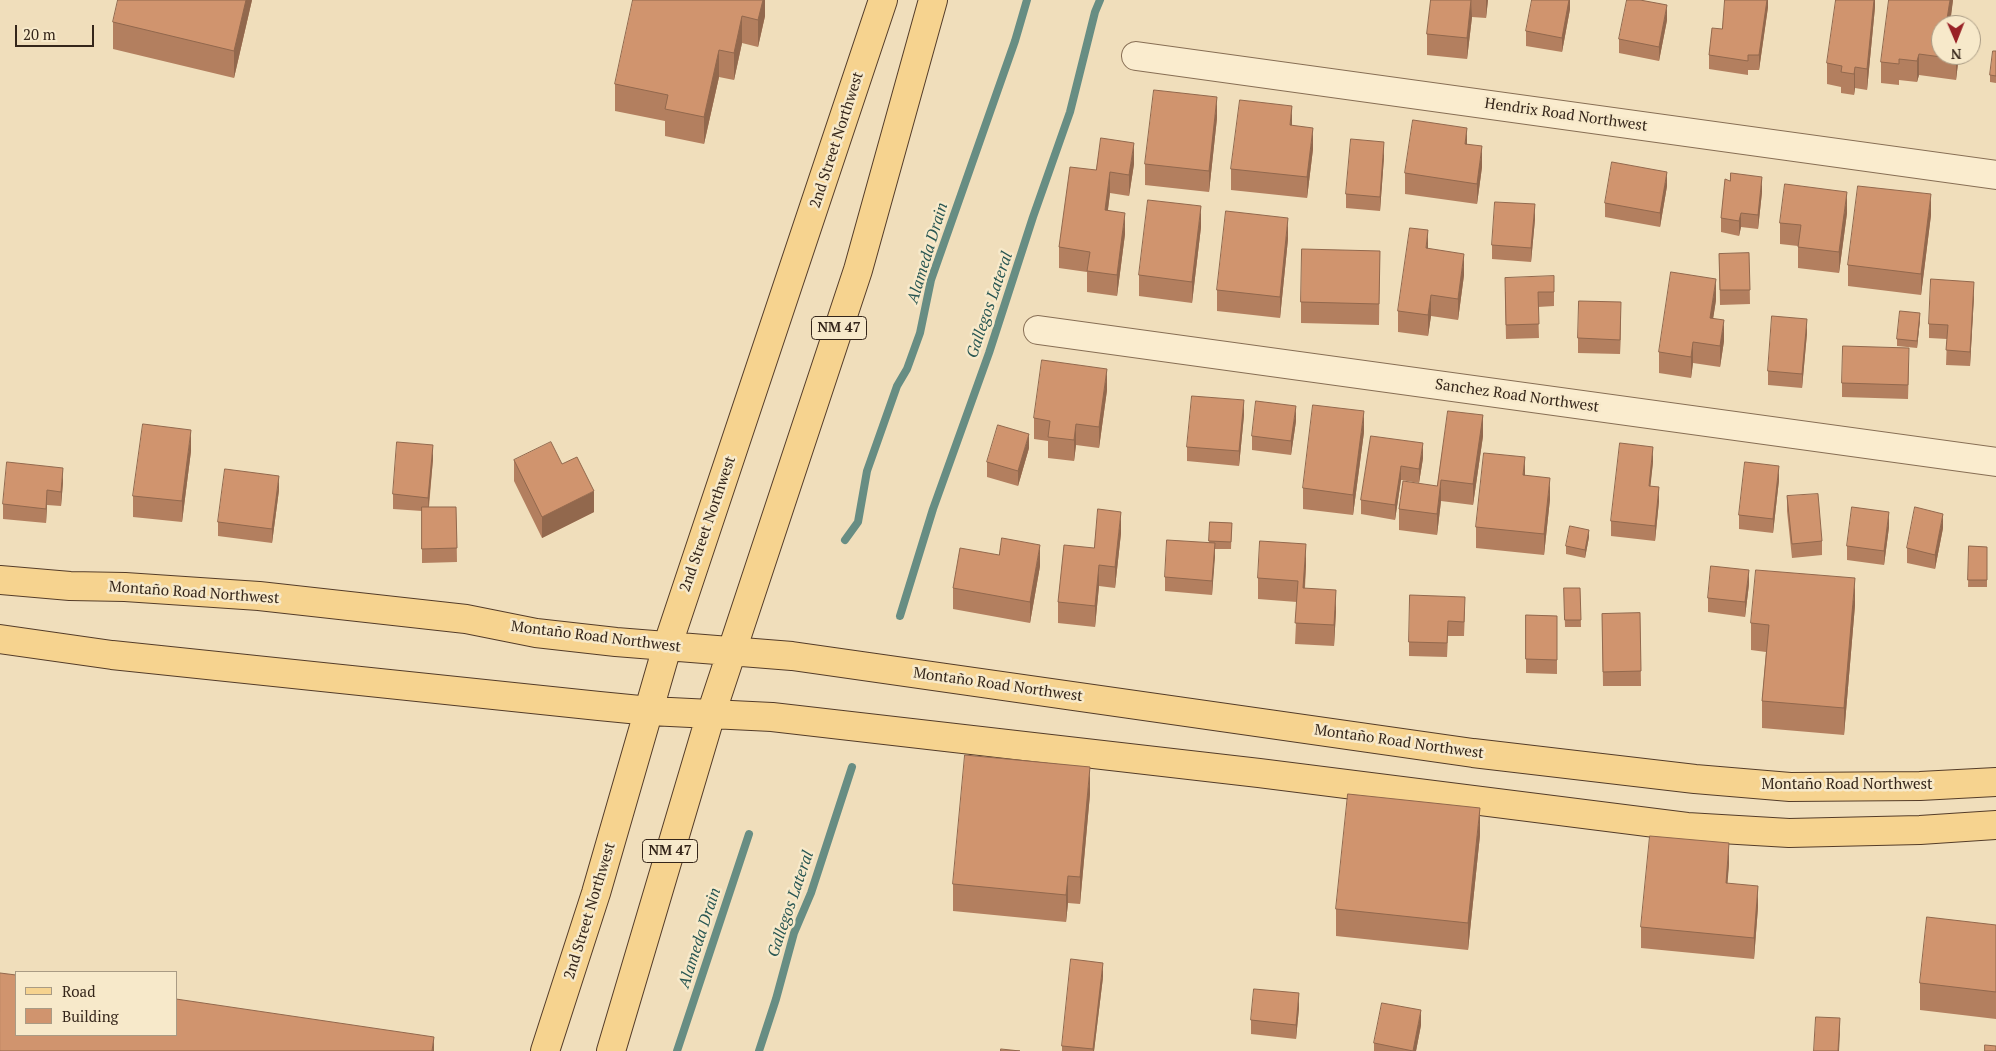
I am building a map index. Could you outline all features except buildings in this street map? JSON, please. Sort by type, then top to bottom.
[{"type":"main road","name":"2nd Street Northwest","points":[[545,1051],[596,893],[667,647],[883,0]]},
{"type":"main road","name":"NM 47","points":[[611,1051],[711,714],[858,270],[933,0]]},
{"type":"main road","name":"Montaño Road Northwest","points":[[0,580],[70,586],[133,587],[259,596],[466,619],[536,633],[667,647],[792,656],[1473,753],[1695,779],[1790,787],[1920,786],[1996,782]]},
{"type":"main road","points":[[0,639],[112,655],[650,711],[772,717],[1175,763],[1687,827],[1789,833],[1920,830],[1996,825]]},
{"type":"street","name":"Hendrix Road Northwest","points":[[1136,56],[1996,175]]},
{"type":"street","name":"Sanchez Road Northwest","points":[[1038,330],[1996,462]]},
{"type":"waterway","name":"Alameda Drain","points":[[845,540],[858,522],[867,471],[897,386],[907,369],[920,333],[931,280],[1015,41],[1027,0]]},
{"type":"waterway","name":"Gallegos Lateral","points":[[900,616],[933,509],[989,353],[1033,217],[1070,112],[1095,12],[1100,0]]},
{"type":"waterway","name":"Gallegos Lateral","points":[[759,1051],[776,999],[794,933],[811,893],[852,767]]},
{"type":"waterway","name":"Alameda Drain","points":[[677,1051],[749,834]]}]
